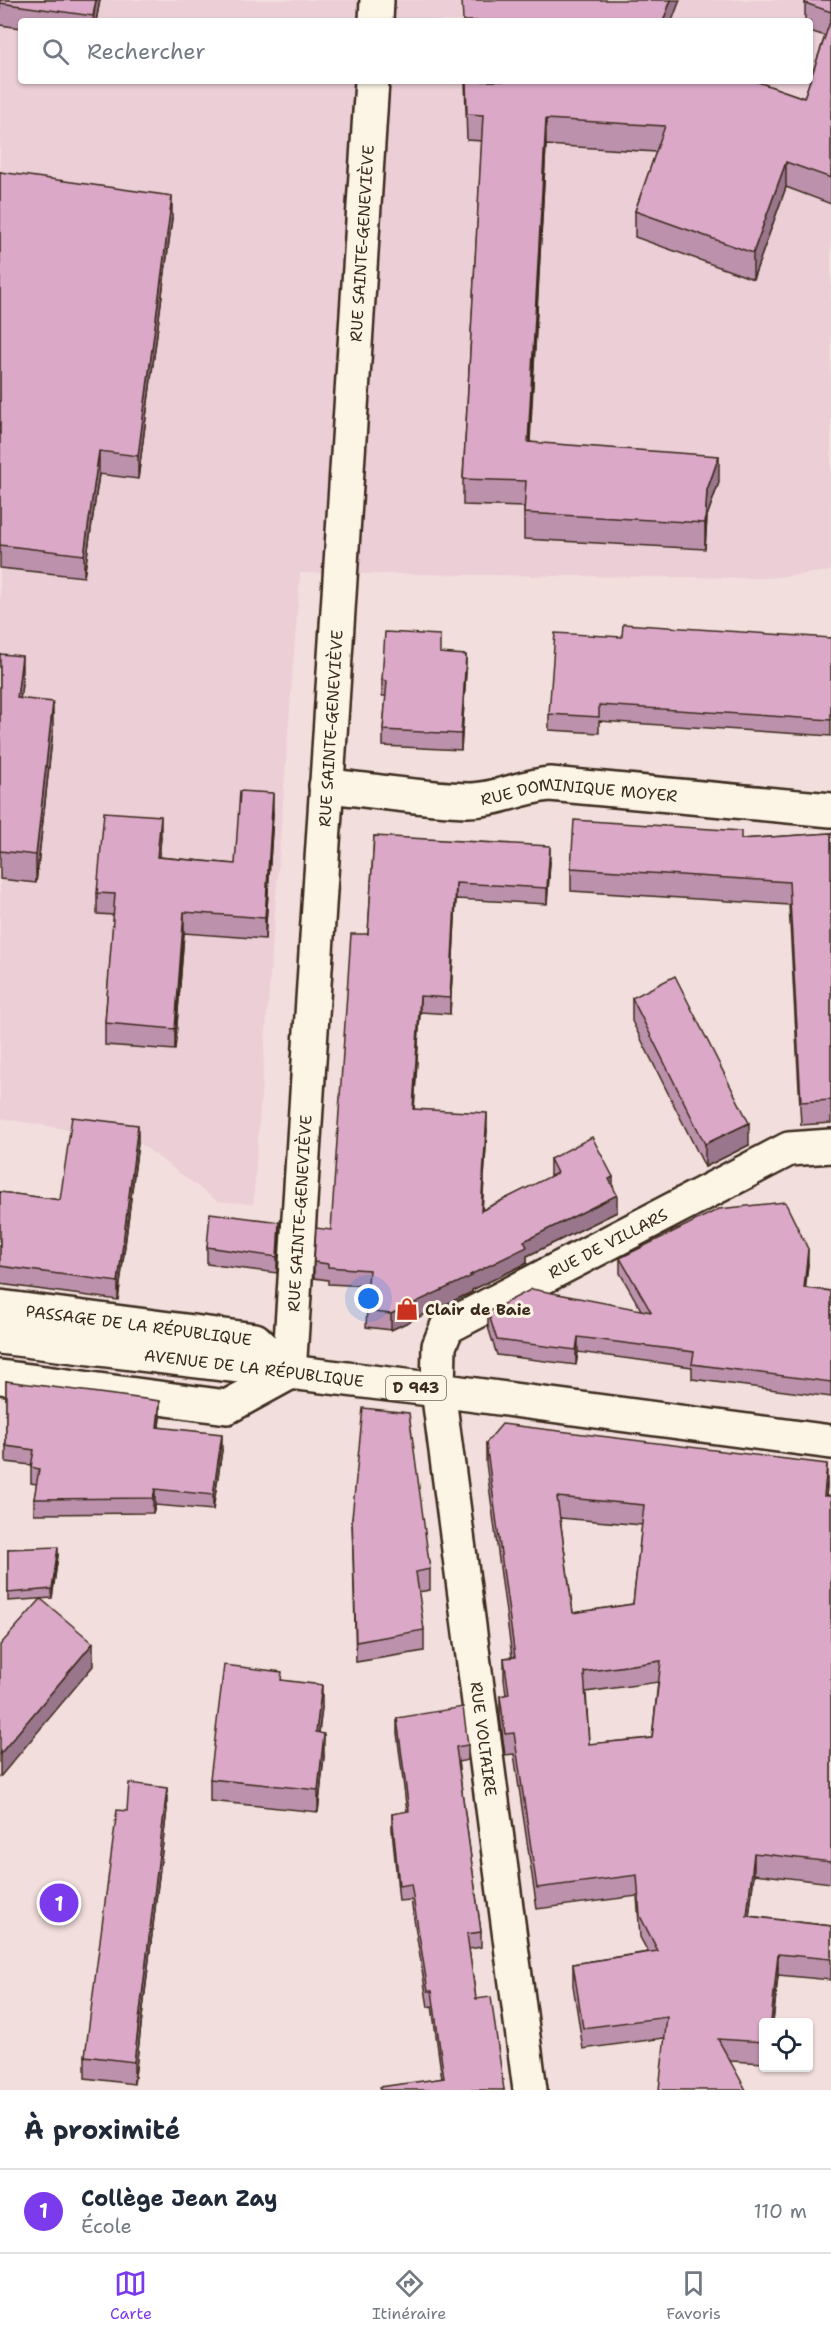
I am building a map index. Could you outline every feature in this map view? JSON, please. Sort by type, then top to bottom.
[{"type":"street","points":[[376,18],[377,0]]},
{"type":"street","name":"RUE SAINTE-GENEVIÈVE","points":[[289,1373],[372,84]]},
{"type":"street","name":"RUE DOMINIQUE MOYER","points":[[326,786],[471,800],[508,795],[531,785],[550,784],[831,810]]},
{"type":"street","name":"RUE DE VILLARS","points":[[438,1390],[439,1346],[447,1327],[789,1149],[831,1146]]},
{"type":"street","name":"PASSAGE DE LA RÉPUBLIQUE","points":[[0,1306],[255,1340],[289,1373]]},
{"type":"street","name":"AVENUE DE LA RÉPUBLIQUE","points":[[0,1337],[438,1390],[831,1442]]},
{"type":"street","points":[[0,1377],[227,1407],[289,1373]]},
{"type":"street","name":"RUE VOLTAIRE","points":[[438,1390],[530,2090]]},
{"type":"shaded area","points":[[0,0],[831,0],[831,571],[767,578],[300,573],[253,1204],[217,1201],[137,1141],[0,1118]]},
{"type":"building","points":[[0,0],[96,0],[93,16],[0,3]]},
{"type":"building","points":[[462,0],[671,0],[664,18],[463,18]]},
{"type":"building","points":[[806,0],[831,0],[831,12],[805,3]]},
{"type":"building","points":[[831,19],[831,178],[786,162],[753,253],[635,211],[665,126],[546,119],[528,442],[719,456],[707,490],[705,523],[524,513],[526,481],[463,479],[483,115],[467,114],[466,84],[764,84],[804,98],[809,84],[813,84],[813,72]]},
{"type":"building","points":[[0,172],[172,196],[138,456],[99,451],[84,555],[0,545]]},
{"type":"building","points":[[623,624],[831,638],[831,720],[599,705],[599,717],[549,714],[555,633],[622,637]]},
{"type":"building","points":[[385,632],[440,635],[440,653],[466,655],[461,734],[383,730],[387,681],[382,680]]},
{"type":"building","points":[[0,654],[22,656],[17,698],[53,702],[36,855],[0,851]]},
{"type":"building","points":[[240,791],[273,793],[265,918],[184,912],[175,1029],[105,1023],[115,894],[97,893],[104,812],[161,816],[157,857],[235,864]]},
{"type":"building","points":[[574,820],[741,831],[741,839],[831,833],[831,1100],[801,1102],[789,882],[571,868]]},
{"type":"building","points":[[374,836],[550,846],[547,888],[456,883],[450,998],[420,996],[413,1109],[487,1113],[481,1211],[557,1173],[550,1159],[592,1137],[613,1177],[609,1179],[617,1195],[524,1241],[527,1247],[470,1275],[472,1276],[391,1314],[366,1311],[369,1270],[328,1267],[328,1264],[314,1262],[316,1228],[331,1230],[351,934],[368,934]]},
{"type":"building","points":[[675,976],[749,1123],[705,1144],[632,998]]},
{"type":"building","points":[[72,1117],[138,1125],[118,1282],[0,1266],[0,1192],[60,1200]]},
{"type":"building","points":[[785,1202],[808,1249],[804,1288],[831,1291],[831,1382],[692,1364],[694,1352],[578,1337],[576,1350],[497,1340],[488,1312],[532,1289],[651,1312],[620,1258],[719,1209]]},
{"type":"building","points":[[210,1213],[279,1222],[277,1257],[207,1247]]},
{"type":"building","points":[[6,1381],[160,1401],[157,1427],[222,1434],[213,1495],[155,1489],[153,1498],[34,1499],[39,1469],[31,1467],[34,1450],[6,1446]]},
{"type":"building","points":[[363,1408],[409,1413],[430,1569],[416,1572],[424,1630],[356,1642],[352,1518]]},
{"type":"building","points":[[502,1424],[827,1464],[824,1496],[831,1496],[831,1862],[754,1853],[747,1916],[831,1926],[831,1959],[778,1954],[771,2018],[759,2018],[759,2042],[718,2039],[746,2090],[659,2090],[667,2017],[583,2028],[573,1964],[658,1951],[640,1916],[637,1875],[537,1888],[514,1733],[505,1734],[500,1696],[509,1694],[504,1658],[515,1657],[486,1443]],"holes":[[[557,1497],[644,1505],[633,1604],[573,1613]],[[661,1661],[652,1738],[589,1744],[584,1672]]]},
{"type":"building","points":[[58,1547],[52,1589],[8,1593],[8,1549]]},
{"type":"building","points":[[41,1599],[93,1643],[0,1754],[0,1645]]},
{"type":"building","points":[[224,1665],[282,1672],[281,1680],[322,1685],[316,1732],[324,1734],[318,1790],[210,1779]]},
{"type":"building","points":[[463,1707],[468,1745],[456,1747],[481,1932],[467,1934],[476,1999],[491,1997],[504,2090],[380,2090],[380,2087],[444,2078],[432,1991],[428,1991],[411,1884],[399,1886],[392,1814],[409,1811],[397,1718]]},
{"type":"building","points":[[129,1783],[167,1788],[134,2062],[85,2056],[117,1810],[127,1811]]},
{"type":"place","name":"Clair de Baie","points":[[407,1309]]},
{"type":"place","name":"Collège Jean Zay","points":[[59,1903]]}]
